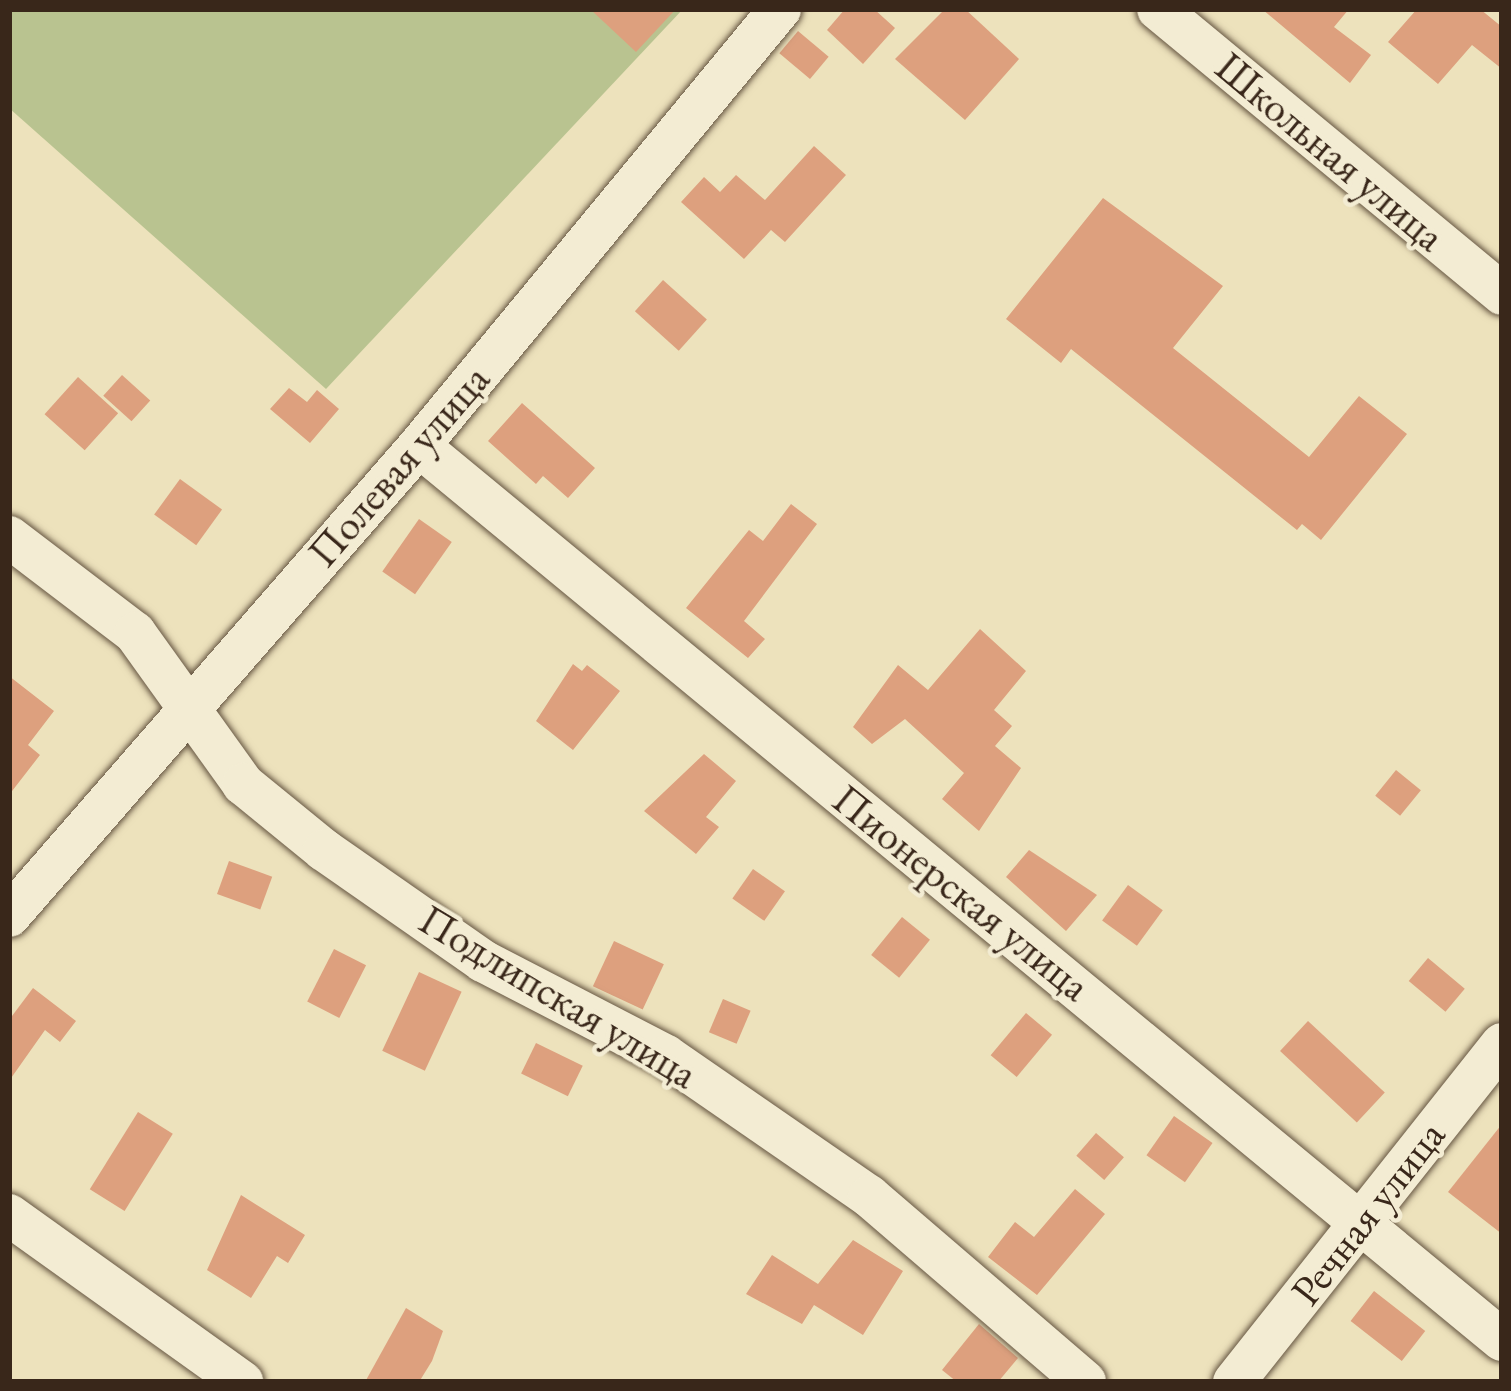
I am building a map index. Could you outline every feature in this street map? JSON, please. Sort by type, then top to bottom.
[{"type":"street","name":"Полевая улица","points":[[9,916],[419,446],[780,9]]},
{"type":"street","name":"Школьная улица","points":[[1158,9],[1502,294]]},
{"type":"street","name":"Пионерская улица","points":[[419,446],[1502,1340]]},
{"type":"street","name":"Подлипская улица","points":[[9,537],[135,633],[186,712],[243,784],[324,850],[483,961],[666,1056],[869,1196],[1085,1382]]},
{"type":"street","name":"Речная улица","points":[[1234,1382],[1502,1043]]},
{"type":"street","points":[[9,1215],[242,1382]]},
{"type":"green space","points":[[9,9],[683,9],[326,389],[9,108]]},
{"type":"building","points":[[590,9],[676,9],[636,52]]},
{"type":"building","points":[[845,9],[874,9],[895,28],[863,64],[827,30]]},
{"type":"building","points":[[945,9],[965,9],[1019,59],[965,120],[895,59]]},
{"type":"building","points":[[1262,9],[1349,9],[1334,27],[1371,55],[1350,83]]},
{"type":"building","points":[[1417,9],[1480,9],[1502,27],[1502,69],[1472,45],[1438,84],[1388,42]]},
{"type":"building","points":[[798,31],[829,57],[810,79],[779,53]]},
{"type":"building","points":[[814,146],[846,175],[785,242],[771,230],[744,259],[681,202],[704,177],[720,192],[736,175],[765,200]]},
{"type":"building","points":[[1103,198],[1223,286],[1173,348],[1309,457],[1359,396],[1407,434],[1321,540],[1302,524],[1297,530],[1071,349],[1061,363],[1006,319]]},
{"type":"building","points":[[663,280],[707,319],[679,351],[635,311]]},
{"type":"building","points":[[122,375],[150,400],[132,421],[103,396]]},
{"type":"building","points":[[78,377],[118,413],[85,450],[45,414]]},
{"type":"building","points":[[289,388],[307,402],[317,390],[339,409],[310,443],[270,409]]},
{"type":"building","points":[[522,403],[595,468],[568,498],[543,476],[536,484],[488,441]]},
{"type":"building","points":[[180,479],[222,510],[196,545],[154,515]]},
{"type":"building","points":[[791,504],[817,524],[744,621],[765,639],[748,658],[686,608],[749,530],[763,541]]},
{"type":"building","points":[[419,519],[452,542],[415,594],[382,571]]},
{"type":"building","points":[[980,629],[1026,671],[994,710],[1012,726],[995,746],[1021,768],[979,831],[942,799],[964,773],[905,719],[872,744],[853,727],[898,665],[928,690]]},
{"type":"building","points":[[573,664],[582,671],[587,665],[620,691],[573,750],[536,721]]},
{"type":"building","points":[[9,676],[54,711],[28,745],[40,755],[9,795]]},
{"type":"building","points":[[704,754],[736,781],[706,817],[719,827],[696,854],[644,811]]},
{"type":"building","points":[[1396,770],[1421,790],[1400,816],[1375,796]]},
{"type":"building","points":[[1029,850],[1097,895],[1066,931],[1006,877]]},
{"type":"building","points":[[229,861],[272,877],[260,910],[217,894]]},
{"type":"building","points":[[753,869],[785,891],[764,921],[732,898]]},
{"type":"building","points":[[1128,885],[1163,910],[1137,946],[1102,921]]},
{"type":"building","points":[[902,917],[930,940],[899,978],[871,955]]},
{"type":"building","points":[[614,941],[664,964],[643,1010],[593,986]]},
{"type":"building","points":[[334,949],[366,965],[339,1018],[307,1002]]},
{"type":"building","points":[[1428,958],[1465,989],[1445,1012],[1409,981]]},
{"type":"building","points":[[419,972],[462,992],[425,1071],[382,1051]]},
{"type":"building","points":[[33,988],[76,1021],[60,1042],[45,1030],[9,1081],[9,1020]]},
{"type":"building","points":[[723,999],[751,1011],[737,1044],[709,1032]]},
{"type":"building","points":[[1026,1013],[1052,1035],[1017,1077],[991,1055]]},
{"type":"building","points":[[1308,1021],[1385,1093],[1357,1123],[1280,1051]]},
{"type":"building","points":[[536,1043],[583,1066],[568,1096],[521,1074]]},
{"type":"building","points":[[138,1112],[173,1134],[125,1211],[90,1189]]},
{"type":"building","points":[[1174,1116],[1213,1143],[1185,1182],[1146,1155]]},
{"type":"building","points":[[1502,1124],[1502,1234],[1448,1192]]},
{"type":"building","points":[[1096,1133],[1124,1157],[1104,1180],[1076,1156]]},
{"type":"building","points":[[1075,1189],[1105,1214],[1037,1295],[988,1257],[1015,1222],[1034,1237]]},
{"type":"building","points":[[241,1195],[305,1235],[288,1263],[277,1256],[251,1298],[207,1270]]},
{"type":"building","points":[[853,1240],[903,1271],[863,1335],[814,1305],[802,1324],[746,1294],[772,1255],[818,1284]]},
{"type":"building","points":[[1374,1291],[1425,1331],[1402,1361],[1351,1321]]},
{"type":"building","points":[[406,1308],[443,1331],[432,1361],[419,1382],[365,1382]]},
{"type":"building","points":[[979,1324],[1018,1358],[998,1382],[957,1382],[942,1370]]}]
